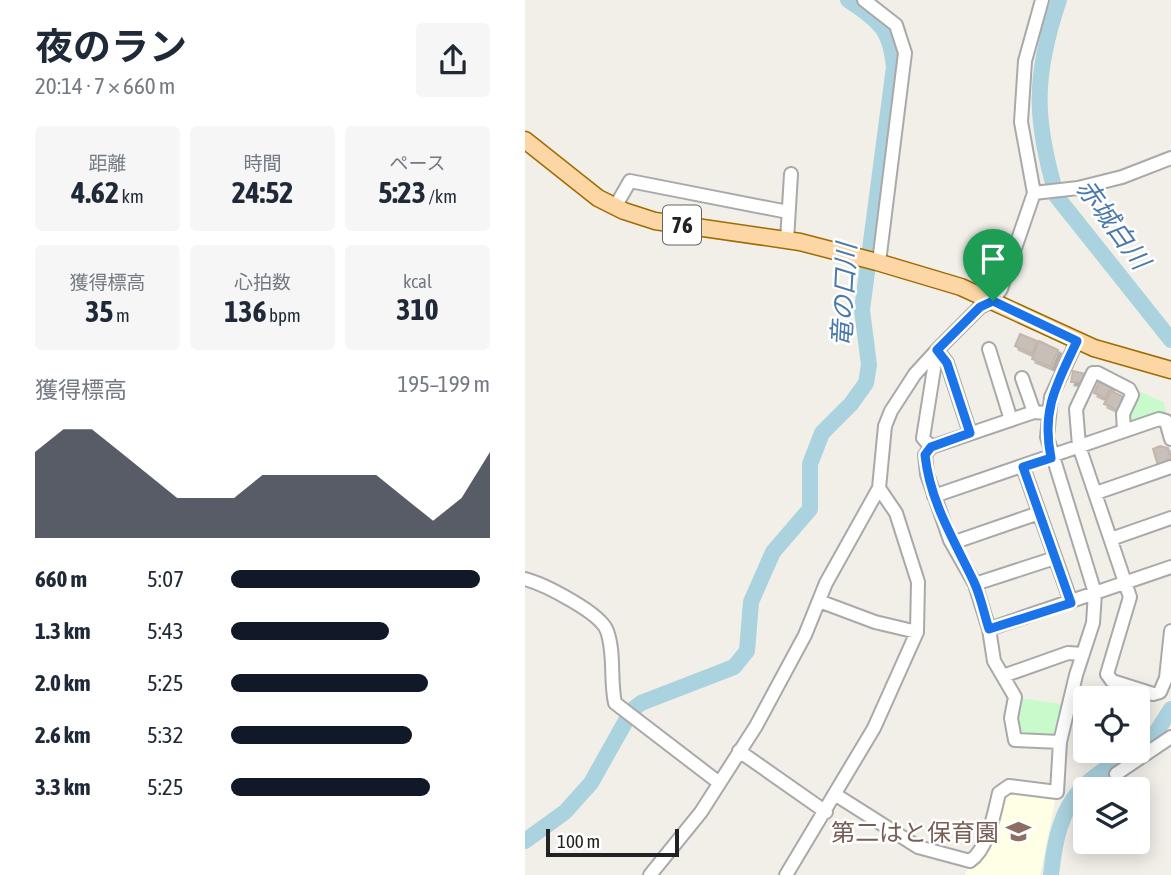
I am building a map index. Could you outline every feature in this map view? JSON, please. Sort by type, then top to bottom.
[{"type":"main road","name":"76","points":[[525,140],[598,198],[615,207],[655,221],[787,240],[873,260],[961,287],[1077,341],[1164,368]]},
{"type":"street","points":[[864,0],[896,25],[905,53],[873,260]]},
{"type":"street","points":[[650,875],[701,812],[799,646],[857,523],[879,488],[885,426],[891,411],[915,374],[980,307],[993,301],[1002,289],[1036,193],[1021,122],[1025,61],[1042,0]]},
{"type":"street","points":[[1036,193],[1078,188],[1122,177],[1171,158]]},
{"type":"street","points":[[787,240],[791,174]]},
{"type":"street","points":[[615,207],[630,181],[787,212]]},
{"type":"street","points":[[1060,742],[1015,740],[1011,718],[1015,697],[994,661],[989,629],[975,584],[952,543],[934,496],[925,455],[931,447],[1040,412],[1077,341]]},
{"type":"street","points":[[989,349],[1011,420]]},
{"type":"street","points":[[937,350],[947,363],[970,433]]},
{"type":"street","points":[[931,447],[923,438],[937,350]]},
{"type":"street","points":[[1124,431],[1123,414],[1132,395],[1129,389],[1093,373],[1076,409],[1079,446],[1130,597],[1107,674],[1112,681],[1153,694],[1160,692],[1166,678],[1171,631]]},
{"type":"street","points":[[836,795],[918,847],[970,861],[976,857],[991,823],[999,793],[1009,786],[1057,792],[1060,742],[1093,622],[1095,593],[1051,458],[1040,412],[1022,378]]},
{"type":"street","points":[[934,496],[1159,419],[1165,421],[1171,439]]},
{"type":"street","points":[[1023,467],[1071,603]]},
{"type":"street","points":[[1096,493],[1171,467]]},
{"type":"street","points":[[786,875],[874,728],[917,632],[918,582],[896,513],[879,488]]},
{"type":"street","points":[[952,543],[1039,513]]},
{"type":"street","points":[[1111,539],[1171,519]]},
{"type":"street","points":[[975,584],[1055,558]]},
{"type":"street","points":[[989,629],[1171,567]]},
{"type":"street","points":[[525,579],[541,583],[602,620],[608,633],[615,703],[718,782]]},
{"type":"street","points":[[819,601],[875,622],[917,632]]},
{"type":"street","points":[[1003,676],[1068,653],[1083,654]]},
{"type":"street","points":[[1116,774],[1171,737]]},
{"type":"street","points":[[739,751],[826,812]]},
{"type":"shaded area","name":"第二はと保育園","points":[[1007,790],[1056,796],[1040,875],[965,875],[1002,794]]},
{"type":"green space","points":[[1139,391],[1163,402],[1167,414],[1132,424],[1127,422]]},
{"type":"green space","points":[[1019,698],[1062,704],[1057,732],[1052,737],[1019,737],[1015,718]]},
{"type":"building","points":[[1020,334],[1037,341],[1032,354],[1015,346]]},
{"type":"building","points":[[1039,341],[1058,350],[1051,367],[1032,359]]},
{"type":"building","points":[[1073,371],[1085,374],[1088,378],[1082,382],[1071,382]]},
{"type":"building","points":[[1099,382],[1111,387],[1105,398],[1094,393]]},
{"type":"building","points":[[1111,391],[1126,398],[1120,411],[1104,404]]},
{"type":"building","points":[[1160,446],[1168,448],[1171,458],[1167,460],[1169,466],[1159,469],[1153,449]]},
{"type":"waterway","name":"竜の口川","points":[[525,841],[565,812],[591,783],[632,710],[641,703],[734,667],[747,651],[751,602],[773,552],[810,509],[810,464],[822,433],[851,404],[866,383],[869,365],[862,310],[894,67],[890,43],[882,27],[848,0]]},
{"type":"waterway","name":"赤城白川","points":[[1059,0],[1044,52],[1040,98],[1044,145],[1057,197],[1171,340]]},
{"type":"waterway","points":[[1150,737],[1157,731],[1171,709]]},
{"type":"waterway","points":[[1051,875],[1059,828],[1069,806],[1083,787],[1115,763]]},
{"type":"place","name":"第二はと保育園","points":[[1019,832]]},
{"type":"route","points":[[993,301],[1077,341],[1051,397],[1047,412],[1047,437],[1051,458],[1023,467],[1071,603],[989,629],[975,584],[950,540],[927,474],[925,455],[931,447],[970,433],[947,363],[937,350],[980,307],[993,301]]}]
